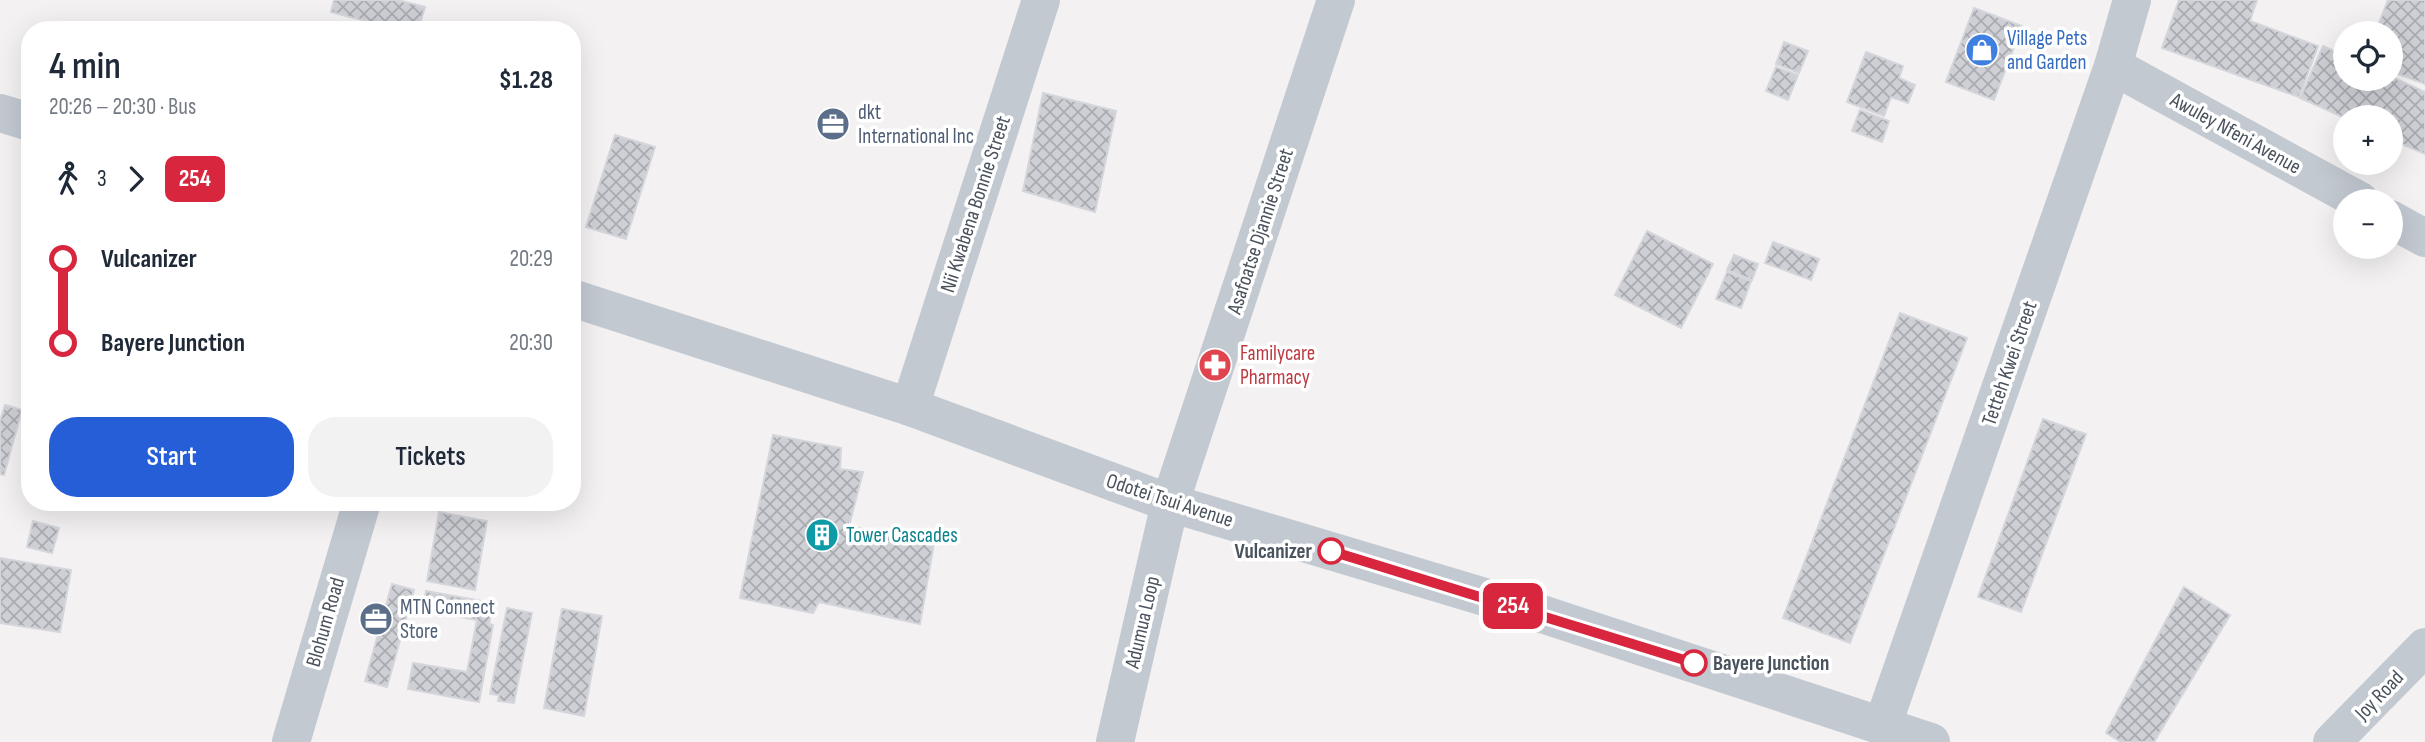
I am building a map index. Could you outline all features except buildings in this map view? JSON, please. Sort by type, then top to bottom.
[{"type":"street","name":"Nii Kwabena Bonnie Street","points":[[910,407],[1041,0]]},
{"type":"street","name":"Asafoatse Djannie Street","points":[[1170,503],[1336,0]]},
{"type":"street","name":"Tetteh Kwei Street","points":[[1883,724],[2113,66],[2132,0]]},
{"type":"street","name":"Awuley Nfeni Avenue","points":[[2113,66],[2338,189]]},
{"type":"street","points":[[0,113],[21,119]]},
{"type":"street","points":[[2403,226],[2425,238]]},
{"type":"street","name":"Odotei Tsui Avenue","points":[[581,301],[910,407],[1170,503],[1545,615],[1931,742]]},
{"type":"street","name":"Adumua Loop","points":[[1115,742],[1170,503]]},
{"type":"street","name":"Blohum Road","points":[[291,742],[359,511]]},
{"type":"street","name":"Joy Road","points":[[2332,742],[2425,647]]},
{"type":"bus line","name":"254","points":[[1331,551],[1694,663]]},
{"type":"place","name":"Village Pets and Garden","points":[[1982,50]]},
{"type":"place","name":"dkt International Inc","points":[[833,124]]},
{"type":"place","name":"Familycare Pharmacy","points":[[1215,365]]},
{"type":"place","name":"Tower Cascades","points":[[822,535]]},
{"type":"place","name":"Vulcanizer","points":[[1331,551]]},
{"type":"place","name":"MTN Connect Store","points":[[376,619]]},
{"type":"place","name":"Bayere Junction","points":[[1694,663]]}]
